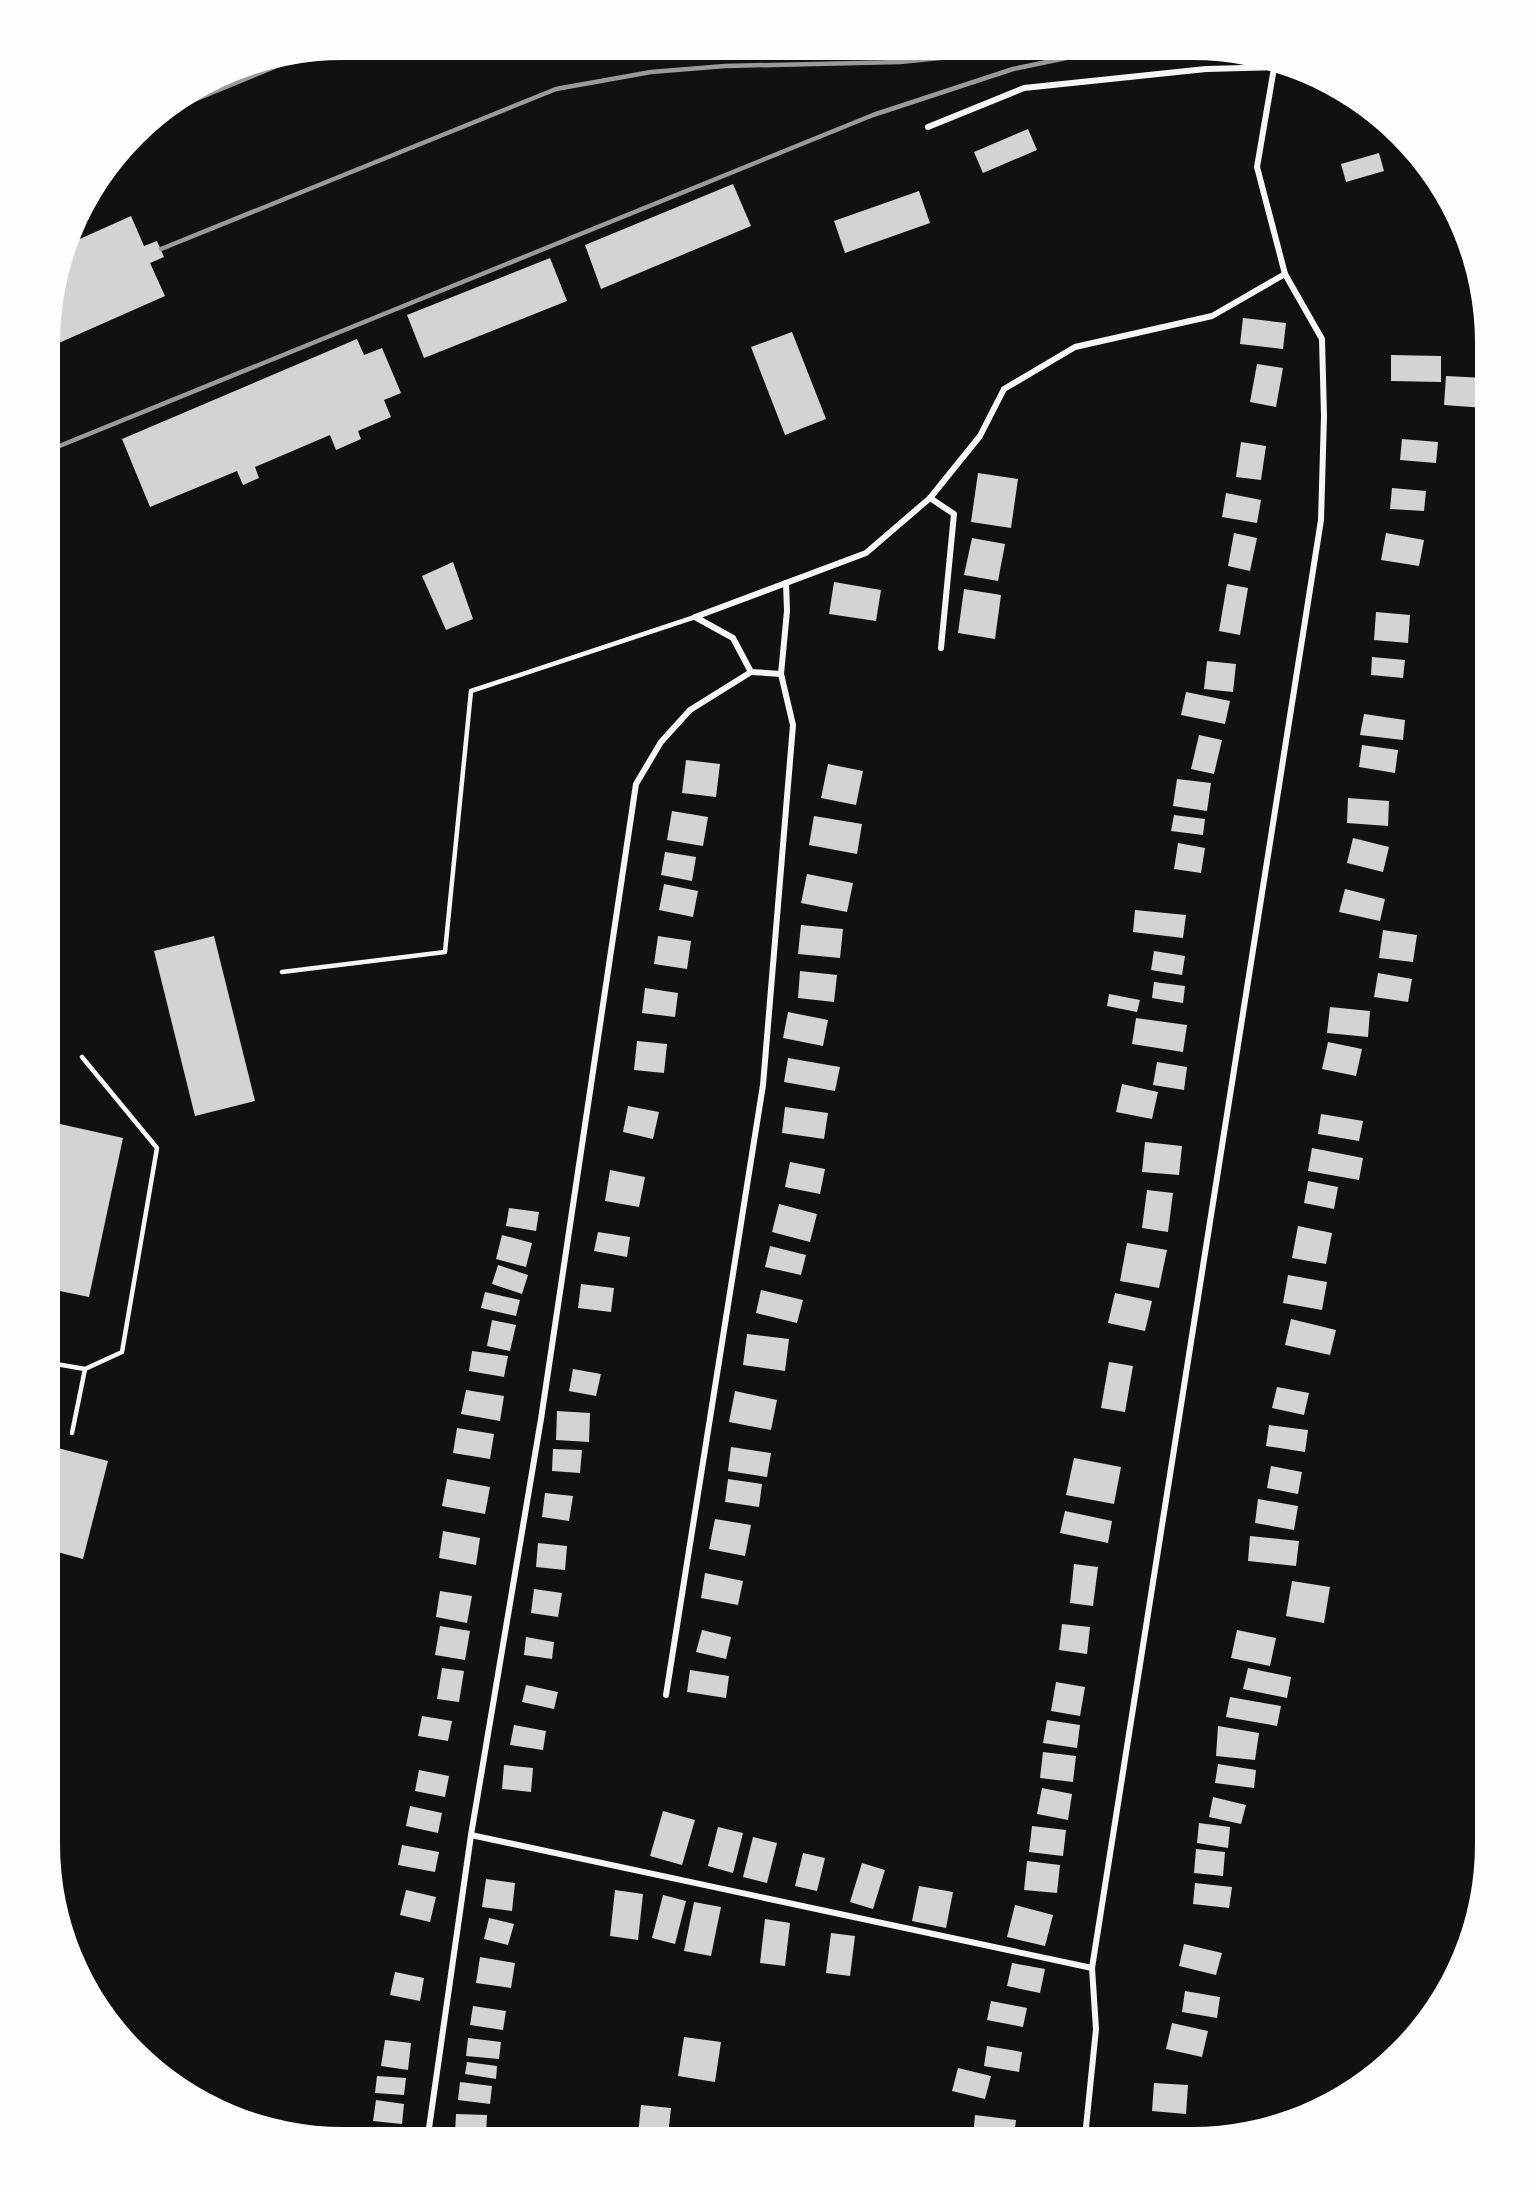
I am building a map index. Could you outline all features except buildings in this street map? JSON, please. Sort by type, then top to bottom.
[{"type":"street","points":[[928,127],[1024,88],[1206,69],[1259,68]]},
{"type":"street","points":[[1086,2127],[1096,2029],[1092,1968],[1322,520],[1324,416],[1322,339],[1285,274],[1257,167],[1273,72]]},
{"type":"street","points":[[694,617],[866,554],[930,498],[980,436],[1004,389],[1075,347],[1212,316],[1285,274]]},
{"type":"street","points":[[930,498],[954,514],[941,648]]},
{"type":"street","points":[[666,1695],[763,1085],[793,725],[781,674],[787,611],[786,583]]},
{"type":"street","points":[[694,617],[733,638],[751,672]]},
{"type":"street","points":[[429,2127],[471,1835],[541,1419],[636,784],[661,742],[690,710],[751,672],[781,674]]},
{"type":"street","points":[[471,1835],[1092,1968]]},
{"type":"lane","points":[[282,972],[445,952],[471,690],[694,617]]},
{"type":"lane","points":[[60,1365],[85,1369],[122,1352],[157,1148],[82,1057]]},
{"type":"lane","points":[[72,1433],[85,1369]]},
{"type":"railway","points":[[161,249],[556,89],[651,72],[725,66],[920,60]]},
{"type":"railway","points":[[60,446],[873,115],[1013,69],[1056,60]]},
{"type":"railway","points":[[208,94],[261,73]]}]
